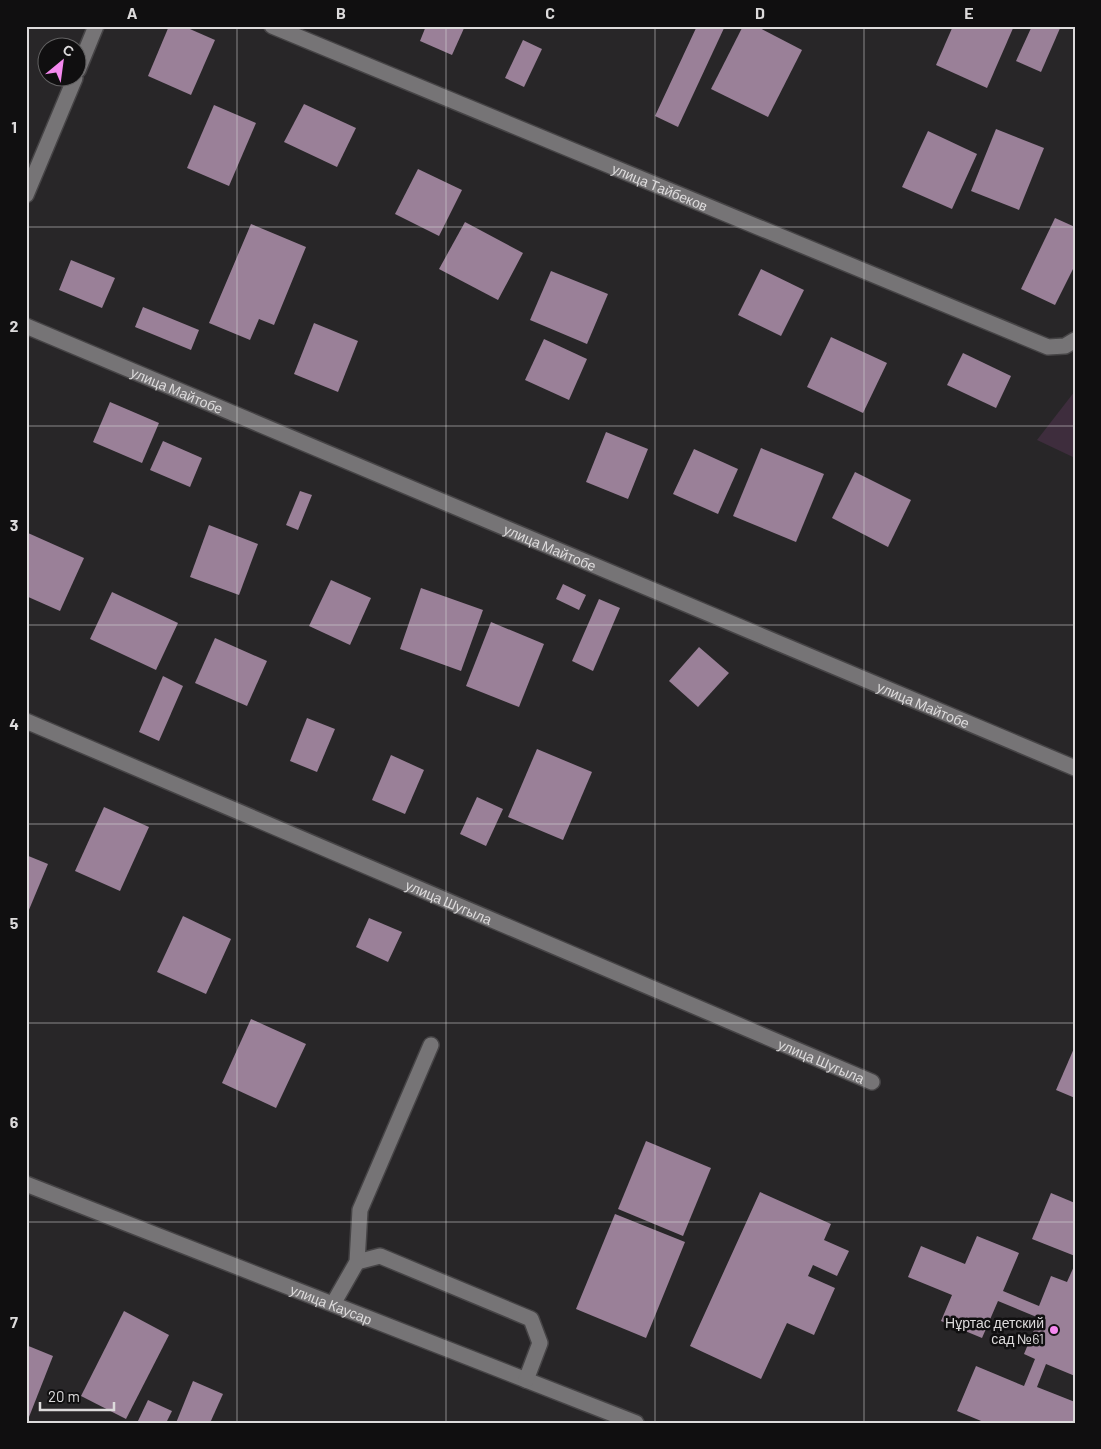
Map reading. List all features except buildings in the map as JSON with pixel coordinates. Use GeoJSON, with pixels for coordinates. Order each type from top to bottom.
{"type":"FeatureCollection","features":[{"type":"Feature","properties":{"kind":"street"},"geometry":{"type":"LineString","coordinates":[[88,46],[96,26]]}},
{"type":"Feature","properties":{"kind":"street","name":"улица Тайбеков"},"geometry":{"type":"LineString","coordinates":[[272,26],[1048,347],[1064,346],[1075,340]]}},
{"type":"Feature","properties":{"kind":"street"},"geometry":{"type":"LineString","coordinates":[[26,196],[70,88]]}},
{"type":"Feature","properties":{"kind":"street","name":"улица Майтобе"},"geometry":{"type":"LineString","coordinates":[[26,326],[1075,768]]}},
{"type":"Feature","properties":{"kind":"street","name":"улица Шугыла"},"geometry":{"type":"LineString","coordinates":[[26,721],[872,1082]]}},
{"type":"Feature","properties":{"kind":"street"},"geometry":{"type":"LineString","coordinates":[[333,1304],[357,1262],[360,1210],[431,1045]]}},
{"type":"Feature","properties":{"kind":"street","name":"улица Каусар"},"geometry":{"type":"LineString","coordinates":[[26,1184],[636,1423]]}},
{"type":"Feature","properties":{"kind":"street"},"geometry":{"type":"LineString","coordinates":[[357,1262],[380,1256],[531,1319],[540,1343],[526,1380]]}},
{"type":"Feature","properties":{"kind":"shaded area"},"geometry":{"type":"Polygon","coordinates":[[[1075,391],[1075,458],[1037,440],[1075,391]]]}},
{"type":"Feature","properties":{"kind":"place","name":"Нұртас детский сад №61"},"geometry":{"type":"Point","coordinates":[1054,1330]}}]}
